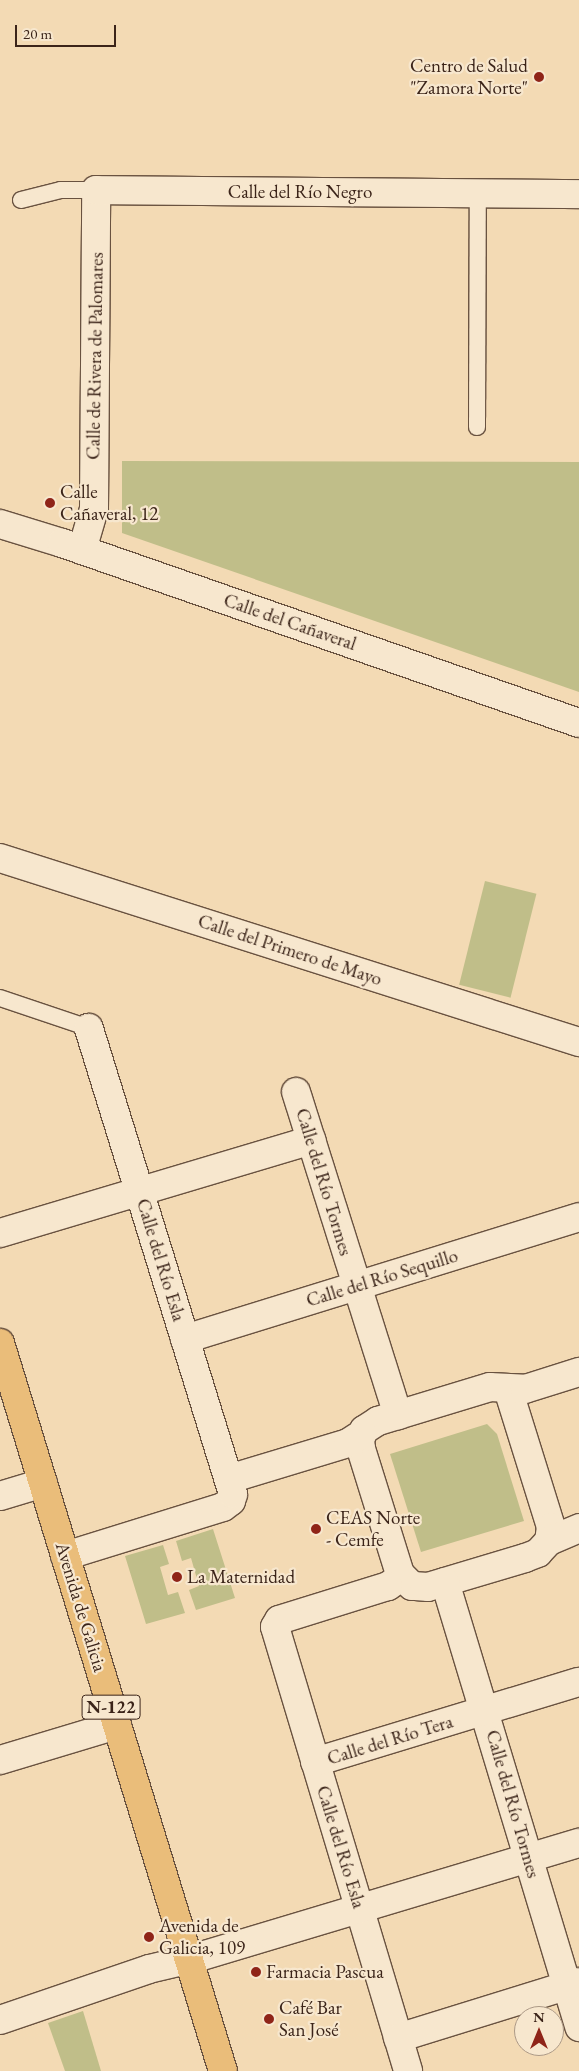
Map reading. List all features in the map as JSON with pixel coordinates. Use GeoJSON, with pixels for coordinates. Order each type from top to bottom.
{"type":"FeatureCollection","features":[{"type":"Feature","properties":{"kind":"highway","name":"Avenida de Galicia"},"geometry":{"type":"LineString","coordinates":[[0,1343],[223,2071]]}},
{"type":"Feature","properties":{"kind":"street","name":"Calle del Río Negro"},"geometry":{"type":"LineString","coordinates":[[96,190],[579,194]]}},
{"type":"Feature","properties":{"kind":"street","name":"Calle de Rivera de Palomares"},"geometry":{"type":"LineString","coordinates":[[82,550],[94,509],[96,190]]}},
{"type":"Feature","properties":{"kind":"street","name":"Calle del Cañaveral"},"geometry":{"type":"LineString","coordinates":[[0,524],[82,550],[579,723]]}},
{"type":"Feature","properties":{"kind":"street","name":"Calle del Primero de Mayo"},"geometry":{"type":"LineString","coordinates":[[0,858],[579,1042]]}},
{"type":"Feature","properties":{"kind":"street","name":"Calle del Río Esla"},"geometry":{"type":"LineString","coordinates":[[89,1028],[231,1486]]}},
{"type":"Feature","properties":{"kind":"street","name":"Calle del Río Tormes"},"geometry":{"type":"LineString","coordinates":[[296,1092],[398,1415]]}},
{"type":"Feature","properties":{"kind":"street"},"geometry":{"type":"LineString","coordinates":[[0,1233],[311,1140]]}},
{"type":"Feature","properties":{"kind":"street","name":"Calle del Río Sequillo"},"geometry":{"type":"LineString","coordinates":[[185,1338],[579,1217]]}},
{"type":"Feature","properties":{"kind":"street"},"geometry":{"type":"LineString","coordinates":[[65,1556],[223,1507],[231,1501],[231,1486],[348,1443],[362,1434],[370,1425],[490,1388],[525,1389],[579,1372]]}},
{"type":"Feature","properties":{"kind":"street"},"geometry":{"type":"LineString","coordinates":[[508,1389],[551,1527],[549,1541]]}},
{"type":"Feature","properties":{"kind":"street"},"geometry":{"type":"LineString","coordinates":[[362,1434],[361,1449],[401,1577],[412,1586],[420,1588],[445,1582],[533,1555],[549,1541],[579,1528]]}},
{"type":"Feature","properties":{"kind":"street"},"geometry":{"type":"LineString","coordinates":[[0,1496],[43,1483]]}},
{"type":"Feature","properties":{"kind":"street","name":"Calle del Río Esla"},"geometry":{"type":"LineString","coordinates":[[401,1577],[388,1586],[276,1623],[315,1762],[408,2071]]}},
{"type":"Feature","properties":{"kind":"street","name":"Calle del Río Tormes"},"geometry":{"type":"LineString","coordinates":[[445,1582],[529,1859],[573,1984],[579,2027]]}},
{"type":"Feature","properties":{"kind":"street","name":"Calle del Río Tera"},"geometry":{"type":"LineString","coordinates":[[315,1762],[579,1682]]}},
{"type":"Feature","properties":{"kind":"street"},"geometry":{"type":"LineString","coordinates":[[0,1760],[117,1725]]}},
{"type":"Feature","properties":{"kind":"street"},"geometry":{"type":"LineString","coordinates":[[0,2020],[149,1969],[189,1960],[579,1843]]}},
{"type":"Feature","properties":{"kind":"street"},"geometry":{"type":"LineString","coordinates":[[398,2038],[573,1984]]}},
{"type":"Feature","properties":{"kind":"lane","name":"Calle del Río Negro"},"geometry":{"type":"LineString","coordinates":[[21,200],[61,190],[96,190]]}},
{"type":"Feature","properties":{"kind":"lane"},"geometry":{"type":"LineString","coordinates":[[478,193],[478,427]]}},
{"type":"Feature","properties":{"kind":"lane"},"geometry":{"type":"LineString","coordinates":[[0,998],[89,1028]]}},
{"type":"Feature","properties":{"kind":"shaded area"},"geometry":{"type":"Polygon","coordinates":[[[122,461],[579,462],[579,692],[122,533],[122,461]]]}},
{"type":"Feature","properties":{"kind":"shaded area"},"geometry":{"type":"Polygon","coordinates":[[[485,881],[536,894],[511,998],[459,985],[485,881]]]}},
{"type":"Feature","properties":{"kind":"shaded area"},"geometry":{"type":"Polygon","coordinates":[[[487,1424],[497,1434],[524,1521],[421,1552],[390,1454],[487,1424]]]}},
{"type":"Feature","properties":{"kind":"shaded area"},"geometry":{"type":"Polygon","coordinates":[[[213,1529],[235,1598],[196,1610],[189,1590],[199,1586],[191,1558],[182,1561],[176,1541],[213,1529]]]}},
{"type":"Feature","properties":{"kind":"shaded area"},"geometry":{"type":"Polygon","coordinates":[[[163,1545],[169,1564],[160,1567],[168,1595],[178,1592],[185,1613],[146,1624],[125,1556],[163,1545]]]}},
{"type":"Feature","properties":{"kind":"shaded area"},"geometry":{"type":"Polygon","coordinates":[[[83,2011],[101,2071],[65,2071],[48,2023],[83,2011]]]}},
{"type":"Feature","properties":{"kind":"place","name":"Centro de Salud \"Zamora Norte\""},"geometry":{"type":"Point","coordinates":[539,77]}},
{"type":"Feature","properties":{"kind":"place","name":"Calle Cañaveral, 12"},"geometry":{"type":"Point","coordinates":[50,503]}},
{"type":"Feature","properties":{"kind":"place","name":"CEAS Norte - Cemfe"},"geometry":{"type":"Point","coordinates":[316,1529]}},
{"type":"Feature","properties":{"kind":"place","name":"La Maternidad"},"geometry":{"type":"Point","coordinates":[177,1577]}},
{"type":"Feature","properties":{"kind":"place","name":"Avenida de Galicia, 109"},"geometry":{"type":"Point","coordinates":[149,1937]}},
{"type":"Feature","properties":{"kind":"place","name":"Farmacia Pascua"},"geometry":{"type":"Point","coordinates":[256,1972]}},
{"type":"Feature","properties":{"kind":"place","name":"Café Bar San José"},"geometry":{"type":"Point","coordinates":[269,2019]}}]}
